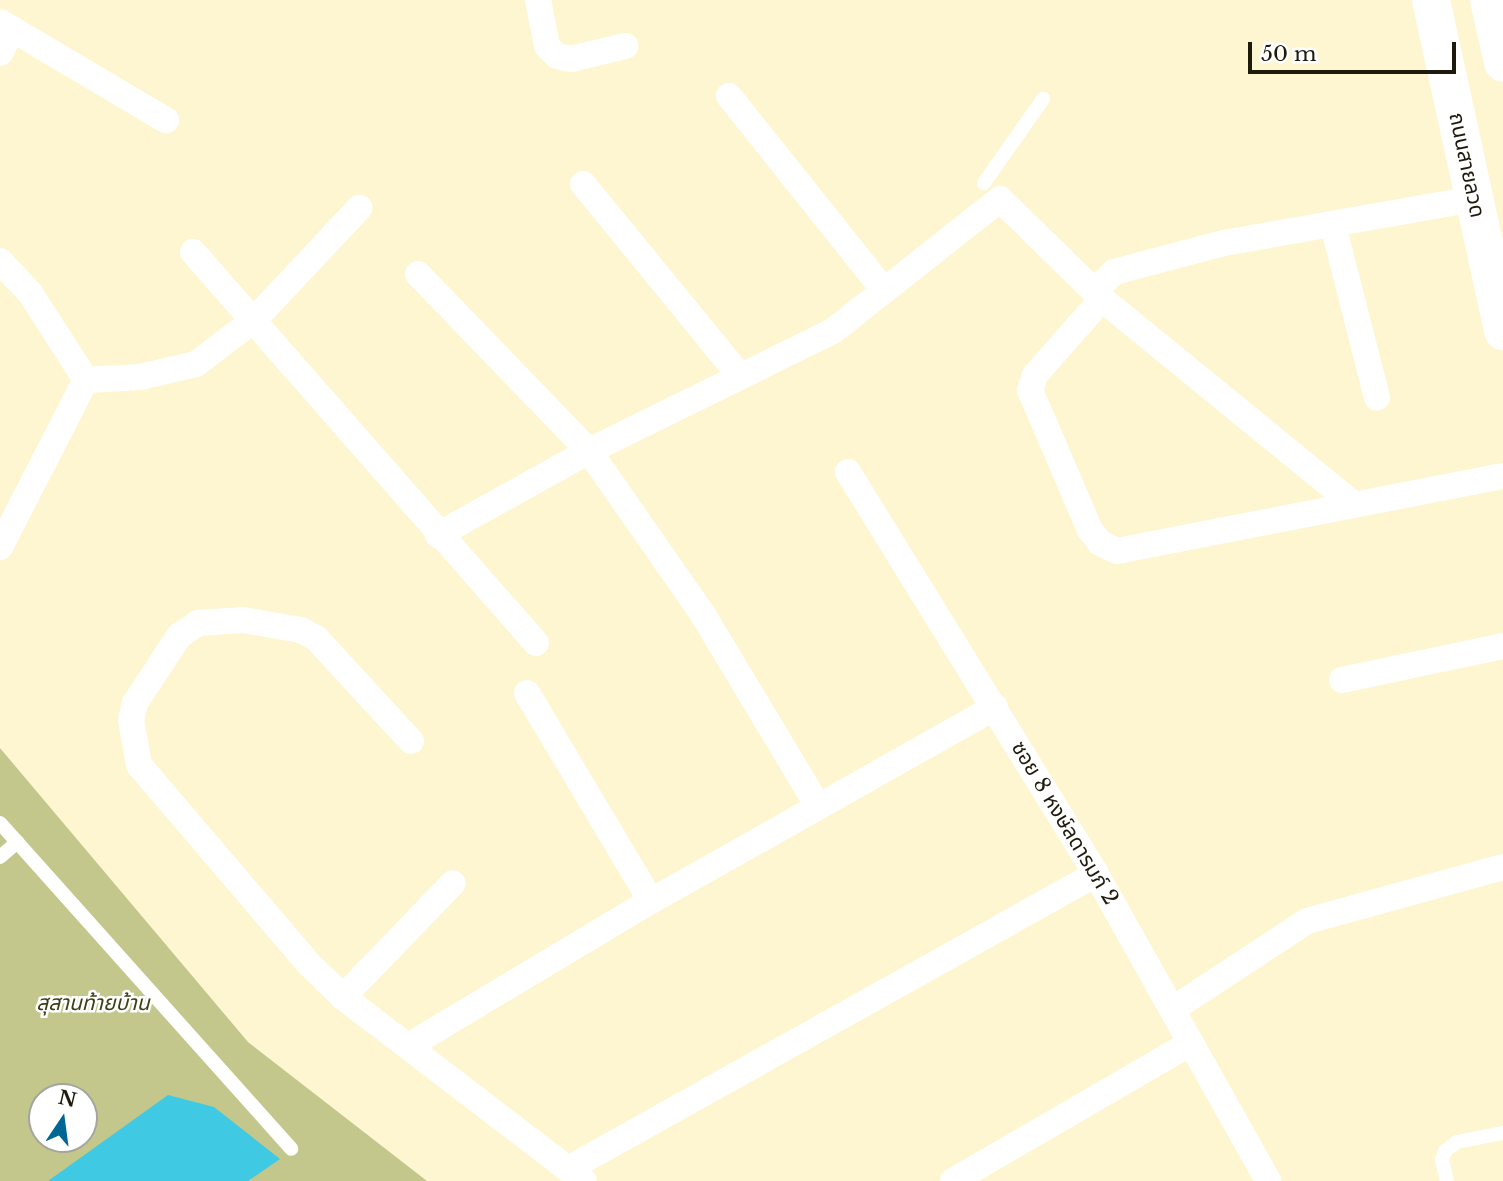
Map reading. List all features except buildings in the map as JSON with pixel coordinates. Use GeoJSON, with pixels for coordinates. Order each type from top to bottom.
{"type":"FeatureCollection","features":[{"type":"Feature","properties":{"kind":"main road","name":"ถนนสายลวด"},"geometry":{"type":"LineString","coordinates":[[1431,0],[1503,331]]}},
{"type":"Feature","properties":{"kind":"main road"},"geometry":{"type":"LineString","coordinates":[[1489,0],[1503,62]]}},
{"type":"Feature","properties":{"kind":"street"},"geometry":{"type":"LineString","coordinates":[[538,0],[547,46],[556,56],[571,59],[625,47]]}},
{"type":"Feature","properties":{"kind":"street"},"geometry":{"type":"LineString","coordinates":[[0,53],[6,25],[166,120]]}},
{"type":"Feature","properties":{"kind":"street"},"geometry":{"type":"LineString","coordinates":[[729,96],[884,290]]}},
{"type":"Feature","properties":{"kind":"street"},"geometry":{"type":"LineString","coordinates":[[583,184],[740,376]]}},
{"type":"Feature","properties":{"kind":"street"},"geometry":{"type":"LineString","coordinates":[[438,536],[589,451],[833,331],[1000,199],[1099,294],[1353,504]]}},
{"type":"Feature","properties":{"kind":"street"},"geometry":{"type":"LineString","coordinates":[[1474,199],[1224,243],[1114,272],[1035,375],[1030,390],[1100,543],[1117,551],[1503,475]]}},
{"type":"Feature","properties":{"kind":"street"},"geometry":{"type":"LineString","coordinates":[[86,380],[140,377],[196,364],[254,320],[359,208]]}},
{"type":"Feature","properties":{"kind":"street"},"geometry":{"type":"LineString","coordinates":[[1333,225],[1377,397]]}},
{"type":"Feature","properties":{"kind":"street"},"geometry":{"type":"LineString","coordinates":[[193,251],[438,536],[536,643]]}},
{"type":"Feature","properties":{"kind":"street"},"geometry":{"type":"LineString","coordinates":[[0,261],[30,293],[86,380]]}},
{"type":"Feature","properties":{"kind":"street"},"geometry":{"type":"LineString","coordinates":[[418,274],[589,451],[702,612],[818,806]]}},
{"type":"Feature","properties":{"kind":"street"},"geometry":{"type":"LineString","coordinates":[[0,547],[86,380]]}},
{"type":"Feature","properties":{"kind":"street","name":"ซอย 8 หงษ์ลดารมภ์ 2"},"geometry":{"type":"LineString","coordinates":[[848,472],[1096,874],[1268,1181]]}},
{"type":"Feature","properties":{"kind":"street"},"geometry":{"type":"LineString","coordinates":[[411,741],[316,638],[301,630],[243,620],[198,623],[179,636],[135,703],[131,720],[139,765],[343,997],[410,1045],[576,1175],[1096,874]]}},
{"type":"Feature","properties":{"kind":"street"},"geometry":{"type":"LineString","coordinates":[[1342,680],[1503,646]]}},
{"type":"Feature","properties":{"kind":"street"},"geometry":{"type":"LineString","coordinates":[[527,693],[651,901]]}},
{"type":"Feature","properties":{"kind":"street"},"geometry":{"type":"LineString","coordinates":[[410,1045],[651,901],[995,707]]}},
{"type":"Feature","properties":{"kind":"street"},"geometry":{"type":"LineString","coordinates":[[1172,1009],[1307,921],[1503,867]]}},
{"type":"Feature","properties":{"kind":"street"},"geometry":{"type":"LineString","coordinates":[[343,997],[453,883]]}},
{"type":"Feature","properties":{"kind":"street"},"geometry":{"type":"LineString","coordinates":[[953,1181],[1191,1043]]}},
{"type":"Feature","properties":{"kind":"lane"},"geometry":{"type":"LineString","coordinates":[[984,183],[1043,99]]}},
{"type":"Feature","properties":{"kind":"lane"},"geometry":{"type":"LineString","coordinates":[[0,822],[291,1150]]}},
{"type":"Feature","properties":{"kind":"lane"},"geometry":{"type":"LineString","coordinates":[[0,858],[17,842]]}},
{"type":"Feature","properties":{"kind":"lane"},"geometry":{"type":"LineString","coordinates":[[1447,1181],[1442,1160],[1445,1151],[1457,1142],[1503,1133]]}},
{"type":"Feature","properties":{"kind":"green space","name":"สุสานท้ายบ้าน"},"geometry":{"type":"Polygon","coordinates":[[[0,748],[248,1042],[427,1181],[0,1181],[0,748]]]}},
{"type":"Feature","properties":{"kind":"water"},"geometry":{"type":"Polygon","coordinates":[[[168,1095],[214,1107],[280,1159],[248,1181],[48,1181],[87,1153],[98,1153],[98,1145],[168,1095]]]}}]}
